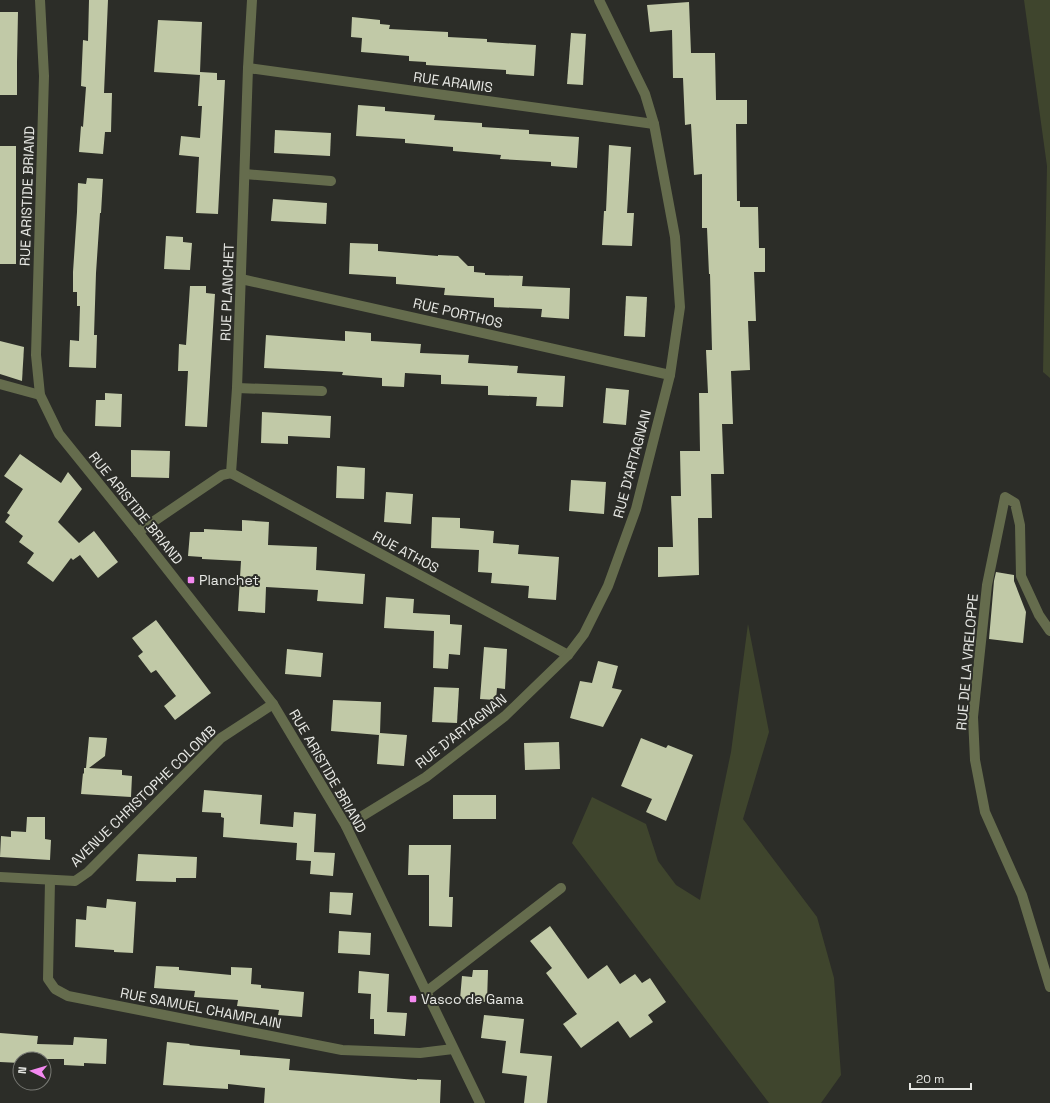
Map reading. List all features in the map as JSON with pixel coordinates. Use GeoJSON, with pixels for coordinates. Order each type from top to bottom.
{"type":"FeatureCollection","features":[{"type":"Feature","properties":{"kind":"street","name":"RUE ARISTIDE BRIAND"},"geometry":{"type":"LineString","coordinates":[[40,0],[44,76],[36,355],[40,395],[59,434],[273,704],[346,826],[480,1103]]}},
{"type":"Feature","properties":{"kind":"street","name":"RUE PLANCHET"},"geometry":{"type":"LineString","coordinates":[[231,473],[237,388],[248,68],[252,0]]}},
{"type":"Feature","properties":{"kind":"street","name":"RUE D'ARTAGNAN"},"geometry":{"type":"LineString","coordinates":[[346,826],[426,777],[505,716],[568,655],[584,634],[608,586],[636,509],[670,375],[680,307],[674,237],[654,124],[645,94],[599,0]]}},
{"type":"Feature","properties":{"kind":"street","name":"RUE ARAMIS"},"geometry":{"type":"LineString","coordinates":[[248,68],[654,124]]}},
{"type":"Feature","properties":{"kind":"street"},"geometry":{"type":"LineString","coordinates":[[245,174],[331,181]]}},
{"type":"Feature","properties":{"kind":"street","name":"RUE PORTHOS"},"geometry":{"type":"LineString","coordinates":[[241,279],[670,375]]}},
{"type":"Feature","properties":{"kind":"street"},"geometry":{"type":"LineString","coordinates":[[0,384],[40,395]]}},
{"type":"Feature","properties":{"kind":"street"},"geometry":{"type":"LineString","coordinates":[[237,388],[322,391]]}},
{"type":"Feature","properties":{"kind":"street"},"geometry":{"type":"LineString","coordinates":[[138,532],[222,475],[231,473]]}},
{"type":"Feature","properties":{"kind":"street","name":"RUE ATHOS"},"geometry":{"type":"LineString","coordinates":[[231,473],[568,655]]}},
{"type":"Feature","properties":{"kind":"street","name":"RUE DE LA VRELOPPE"},"geometry":{"type":"LineString","coordinates":[[1050,631],[1039,615],[1021,576],[1020,525],[1015,503],[1005,497],[987,585],[974,717],[975,760],[985,812],[1022,895],[1050,986]]}},
{"type":"Feature","properties":{"kind":"street","name":"AVENUE CHRISTOPHE COLOMB"},"geometry":{"type":"LineString","coordinates":[[0,877],[50,881],[75,881],[88,872],[221,738],[273,704]]}},
{"type":"Feature","properties":{"kind":"street","name":"RUE SAMUEL CHAMPLAIN"},"geometry":{"type":"LineString","coordinates":[[50,881],[48,979],[55,989],[68,996],[342,1050],[420,1053],[453,1049]]}},
{"type":"Feature","properties":{"kind":"street"},"geometry":{"type":"LineString","coordinates":[[426,992],[561,888]]}},
{"type":"Feature","properties":{"kind":"green space"},"geometry":{"type":"Polygon","coordinates":[[[1024,0],[1050,0],[1050,378],[1043,372],[1047,166],[1024,0]]]}},
{"type":"Feature","properties":{"kind":"green space"},"geometry":{"type":"Polygon","coordinates":[[[748,624],[769,732],[743,819],[817,917],[834,978],[841,1075],[821,1103],[769,1103],[572,843],[592,797],[646,824],[658,861],[676,885],[700,900],[731,752],[748,624]]]}},
{"type":"Feature","properties":{"kind":"building"},"geometry":{"type":"Polygon","coordinates":[[[89,0],[108,0],[104,93],[112,93],[111,132],[105,132],[103,154],[79,152],[81,126],[83,127],[86,87],[81,86],[83,40],[88,41],[89,0]]]}},
{"type":"Feature","properties":{"kind":"building"},"geometry":{"type":"Polygon","coordinates":[[[689,2],[691,53],[715,53],[716,100],[747,100],[747,124],[736,124],[737,201],[740,201],[740,207],[758,207],[759,248],[765,248],[765,272],[754,272],[756,321],[748,321],[750,370],[731,371],[733,424],[722,424],[724,474],[711,474],[712,518],[698,518],[699,575],[658,577],[658,547],[673,547],[671,496],[681,496],[680,451],[700,451],[699,393],[708,393],[706,350],[712,350],[707,228],[702,228],[702,174],[694,175],[691,124],[685,125],[683,78],[673,78],[672,30],[650,32],[647,5],[689,2]]]}},
{"type":"Feature","properties":{"kind":"building"},"geometry":{"type":"Polygon","coordinates":[[[0,12],[18,12],[17,95],[0,95],[0,12]]]}},
{"type":"Feature","properties":{"kind":"building"},"geometry":{"type":"Polygon","coordinates":[[[352,17],[380,20],[380,24],[390,25],[389,29],[448,32],[448,37],[487,39],[487,42],[536,45],[534,76],[506,74],[506,70],[426,65],[426,62],[409,61],[409,56],[361,52],[362,38],[351,37],[352,17]]]}},
{"type":"Feature","properties":{"kind":"building"},"geometry":{"type":"Polygon","coordinates":[[[158,20],[202,22],[200,72],[217,73],[217,80],[225,80],[218,214],[196,213],[199,157],[179,155],[181,136],[200,138],[202,106],[198,106],[200,75],[154,72],[158,20]]]}},
{"type":"Feature","properties":{"kind":"building"},"geometry":{"type":"Polygon","coordinates":[[[571,33],[586,34],[583,85],[567,84],[571,33]]]}},
{"type":"Feature","properties":{"kind":"building"},"geometry":{"type":"Polygon","coordinates":[[[358,105],[385,107],[385,111],[435,115],[434,120],[482,123],[482,127],[529,130],[529,134],[579,137],[577,168],[551,166],[551,162],[500,159],[501,155],[453,151],[453,147],[405,143],[405,139],[356,136],[358,105]]]}},
{"type":"Feature","properties":{"kind":"building"},"geometry":{"type":"Polygon","coordinates":[[[275,130],[331,133],[330,156],[274,153],[275,130]]]}},
{"type":"Feature","properties":{"kind":"building"},"geometry":{"type":"Polygon","coordinates":[[[609,145],[631,147],[627,213],[634,213],[632,246],[602,245],[604,211],[606,211],[609,145]]]}},
{"type":"Feature","properties":{"kind":"building"},"geometry":{"type":"Polygon","coordinates":[[[0,146],[16,146],[16,264],[0,264],[0,146]]]}},
{"type":"Feature","properties":{"kind":"building"},"geometry":{"type":"Polygon","coordinates":[[[87,178],[103,179],[96,273],[94,335],[97,335],[96,368],[69,367],[70,340],[79,341],[80,306],[77,306],[77,292],[73,292],[78,183],[86,184],[87,178]]]}},
{"type":"Feature","properties":{"kind":"building"},"geometry":{"type":"Polygon","coordinates":[[[273,199],[327,203],[326,224],[271,221],[273,199]]]}},
{"type":"Feature","properties":{"kind":"building"},"geometry":{"type":"Polygon","coordinates":[[[166,236],[183,237],[183,242],[192,243],[190,270],[164,269],[166,236]]]}},
{"type":"Feature","properties":{"kind":"building"},"geometry":{"type":"Polygon","coordinates":[[[350,243],[378,244],[378,251],[438,256],[458,256],[468,266],[474,266],[474,272],[485,273],[485,275],[523,276],[522,286],[570,288],[569,319],[541,317],[542,309],[494,307],[494,298],[444,295],[445,288],[396,284],[396,277],[349,274],[350,243]]]}},
{"type":"Feature","properties":{"kind":"building"},"geometry":{"type":"Polygon","coordinates":[[[190,286],[206,286],[206,293],[215,294],[207,427],[185,426],[188,371],[178,371],[179,344],[186,345],[190,286]]]}},
{"type":"Feature","properties":{"kind":"building"},"geometry":{"type":"Polygon","coordinates":[[[626,296],[647,297],[645,337],[624,336],[626,296]]]}},
{"type":"Feature","properties":{"kind":"building"},"geometry":{"type":"Polygon","coordinates":[[[345,331],[371,333],[371,341],[421,344],[420,353],[469,355],[468,363],[518,366],[517,373],[565,376],[563,407],[536,406],[537,397],[488,395],[488,386],[441,384],[441,375],[405,373],[404,387],[382,386],[382,378],[342,375],[343,372],[264,368],[266,335],[345,341],[345,331]]]}},
{"type":"Feature","properties":{"kind":"building"},"geometry":{"type":"Polygon","coordinates":[[[0,341],[24,347],[22,381],[0,374],[0,341]]]}},
{"type":"Feature","properties":{"kind":"building"},"geometry":{"type":"Polygon","coordinates":[[[606,388],[629,390],[626,425],[603,423],[606,388]]]}},
{"type":"Feature","properties":{"kind":"building"},"geometry":{"type":"Polygon","coordinates":[[[105,393],[122,394],[121,427],[95,426],[96,400],[105,400],[105,393]]]}},
{"type":"Feature","properties":{"kind":"building"},"geometry":{"type":"Polygon","coordinates":[[[262,412],[331,416],[330,438],[288,436],[288,444],[261,443],[262,412]]]}},
{"type":"Feature","properties":{"kind":"building"},"geometry":{"type":"Polygon","coordinates":[[[131,450],[170,451],[169,478],[131,477],[131,450]]]}},
{"type":"Feature","properties":{"kind":"building"},"geometry":{"type":"Polygon","coordinates":[[[20,454],[61,483],[68,472],[82,489],[58,522],[79,543],[94,531],[118,562],[98,578],[80,555],[73,560],[71,558],[53,582],[27,563],[34,553],[19,542],[23,536],[5,522],[10,515],[7,513],[23,489],[4,476],[20,454]]]}},
{"type":"Feature","properties":{"kind":"building"},"geometry":{"type":"Polygon","coordinates":[[[337,466],[365,468],[364,499],[336,498],[337,466]]]}},
{"type":"Feature","properties":{"kind":"building"},"geometry":{"type":"Polygon","coordinates":[[[571,480],[606,482],[604,514],[569,511],[571,480]]]}},
{"type":"Feature","properties":{"kind":"building"},"geometry":{"type":"Polygon","coordinates":[[[386,492],[413,494],[411,524],[384,522],[386,492]]]}},
{"type":"Feature","properties":{"kind":"building"},"geometry":{"type":"Polygon","coordinates":[[[432,517],[460,518],[460,528],[494,531],[493,543],[519,545],[518,554],[559,557],[556,600],[528,598],[529,586],[491,583],[492,573],[478,572],[479,550],[431,548],[432,517]]]}},
{"type":"Feature","properties":{"kind":"building"},"geometry":{"type":"Polygon","coordinates":[[[242,520],[269,522],[268,545],[317,547],[316,570],[365,574],[363,604],[317,601],[318,590],[266,587],[265,613],[238,611],[241,561],[202,559],[202,557],[188,556],[190,532],[204,532],[204,529],[242,531],[242,520]]]}},
{"type":"Feature","properties":{"kind":"building"},"geometry":{"type":"Polygon","coordinates":[[[996,572],[1014,575],[1014,581],[1026,612],[1023,643],[989,639],[996,572]]]}},
{"type":"Feature","properties":{"kind":"building"},"geometry":{"type":"Polygon","coordinates":[[[386,597],[414,599],[413,613],[450,615],[450,624],[462,625],[460,655],[449,654],[448,669],[433,668],[434,631],[384,628],[386,597]]]}},
{"type":"Feature","properties":{"kind":"building"},"geometry":{"type":"Polygon","coordinates":[[[156,620],[211,693],[175,720],[164,706],[176,696],[156,670],[151,673],[138,656],[143,652],[132,638],[156,620]]]}},
{"type":"Feature","properties":{"kind":"building"},"geometry":{"type":"Polygon","coordinates":[[[484,647],[507,649],[505,689],[497,688],[496,700],[480,699],[484,647]]]}},
{"type":"Feature","properties":{"kind":"building"},"geometry":{"type":"Polygon","coordinates":[[[287,649],[323,653],[321,677],[285,674],[287,649]]]}},
{"type":"Feature","properties":{"kind":"building"},"geometry":{"type":"Polygon","coordinates":[[[598,661],[618,666],[612,688],[622,690],[603,727],[570,718],[580,681],[592,683],[598,661]]]}},
{"type":"Feature","properties":{"kind":"building"},"geometry":{"type":"Polygon","coordinates":[[[434,687],[459,688],[457,723],[432,722],[434,687]]]}},
{"type":"Feature","properties":{"kind":"building"},"geometry":{"type":"Polygon","coordinates":[[[333,700],[381,702],[380,733],[407,735],[404,766],[377,764],[379,735],[331,731],[333,700]]]}},
{"type":"Feature","properties":{"kind":"building"},"geometry":{"type":"Polygon","coordinates":[[[89,737],[107,738],[105,756],[89,768],[122,770],[122,775],[132,776],[131,797],[81,794],[83,773],[84,774],[84,768],[86,768],[89,737]]]}},
{"type":"Feature","properties":{"kind":"building"},"geometry":{"type":"Polygon","coordinates":[[[641,738],[666,748],[668,745],[693,755],[666,821],[646,812],[652,799],[621,786],[641,738]]]}},
{"type":"Feature","properties":{"kind":"building"},"geometry":{"type":"Polygon","coordinates":[[[559,742],[560,769],[525,770],[524,743],[559,742]]]}},
{"type":"Feature","properties":{"kind":"building"},"geometry":{"type":"Polygon","coordinates":[[[204,790],[262,795],[260,824],[293,827],[294,812],[316,814],[314,852],[335,853],[333,876],[310,874],[311,861],[296,860],[297,843],[223,837],[224,818],[221,817],[221,813],[202,812],[204,790]]]}},
{"type":"Feature","properties":{"kind":"building"},"geometry":{"type":"Polygon","coordinates":[[[453,795],[496,795],[496,819],[453,819],[453,795]]]}},
{"type":"Feature","properties":{"kind":"building"},"geometry":{"type":"Polygon","coordinates":[[[27,817],[45,817],[45,839],[51,840],[50,860],[0,857],[1,836],[11,837],[11,831],[26,832],[27,817]]]}},
{"type":"Feature","properties":{"kind":"building"},"geometry":{"type":"Polygon","coordinates":[[[409,845],[451,845],[449,897],[453,897],[452,927],[429,926],[429,875],[408,875],[409,845]]]}},
{"type":"Feature","properties":{"kind":"building"},"geometry":{"type":"Polygon","coordinates":[[[138,854],[197,857],[196,878],[176,878],[176,882],[136,881],[138,854]]]}},
{"type":"Feature","properties":{"kind":"building"},"geometry":{"type":"Polygon","coordinates":[[[330,892],[353,893],[351,915],[329,913],[330,892]]]}},
{"type":"Feature","properties":{"kind":"building"},"geometry":{"type":"Polygon","coordinates":[[[107,899],[136,902],[133,953],[75,947],[76,919],[86,920],[87,906],[106,908],[107,899]]]}},
{"type":"Feature","properties":{"kind":"building"},"geometry":{"type":"Polygon","coordinates":[[[550,926],[588,979],[607,965],[620,984],[635,974],[642,983],[650,978],[666,1002],[648,1015],[653,1022],[630,1038],[618,1021],[581,1048],[563,1024],[577,1014],[546,973],[552,968],[530,941],[550,926]]]}},
{"type":"Feature","properties":{"kind":"building"},"geometry":{"type":"Polygon","coordinates":[[[339,931],[371,933],[370,955],[338,953],[339,931]]]}},
{"type":"Feature","properties":{"kind":"building"},"geometry":{"type":"Polygon","coordinates":[[[156,966],[179,967],[179,970],[231,975],[231,967],[252,968],[251,984],[261,985],[261,988],[304,992],[302,1017],[278,1015],[279,1010],[237,1006],[238,1000],[194,997],[195,991],[154,988],[156,966]]]}},
{"type":"Feature","properties":{"kind":"building"},"geometry":{"type":"Polygon","coordinates":[[[473,970],[488,970],[487,1002],[460,999],[462,976],[472,977],[473,970]]]}},
{"type":"Feature","properties":{"kind":"building"},"geometry":{"type":"Polygon","coordinates":[[[359,971],[389,974],[387,1012],[407,1013],[405,1036],[374,1034],[374,1019],[370,1019],[371,994],[358,993],[359,971]]]}},
{"type":"Feature","properties":{"kind":"building"},"geometry":{"type":"Polygon","coordinates":[[[484,1015],[524,1019],[520,1053],[552,1056],[547,1103],[524,1103],[527,1076],[502,1073],[506,1041],[481,1038],[484,1015]]]}},
{"type":"Feature","properties":{"kind":"building"},"geometry":{"type":"Polygon","coordinates":[[[0,1033],[38,1036],[37,1044],[73,1045],[74,1037],[107,1039],[106,1064],[84,1063],[84,1066],[64,1065],[64,1059],[52,1059],[52,1051],[12,1051],[12,1063],[0,1062],[0,1033]]]}},
{"type":"Feature","properties":{"kind":"building"},"geometry":{"type":"Polygon","coordinates":[[[167,1042],[240,1050],[240,1055],[290,1059],[289,1070],[417,1080],[441,1080],[440,1103],[264,1103],[265,1088],[228,1084],[228,1089],[163,1085],[167,1042]]]}},
{"type":"Feature","properties":{"kind":"place","name":"Planchet"},"geometry":{"type":"Point","coordinates":[191,580]}},
{"type":"Feature","properties":{"kind":"place","name":"Vasco de Gama"},"geometry":{"type":"Point","coordinates":[413,999]}}]}
